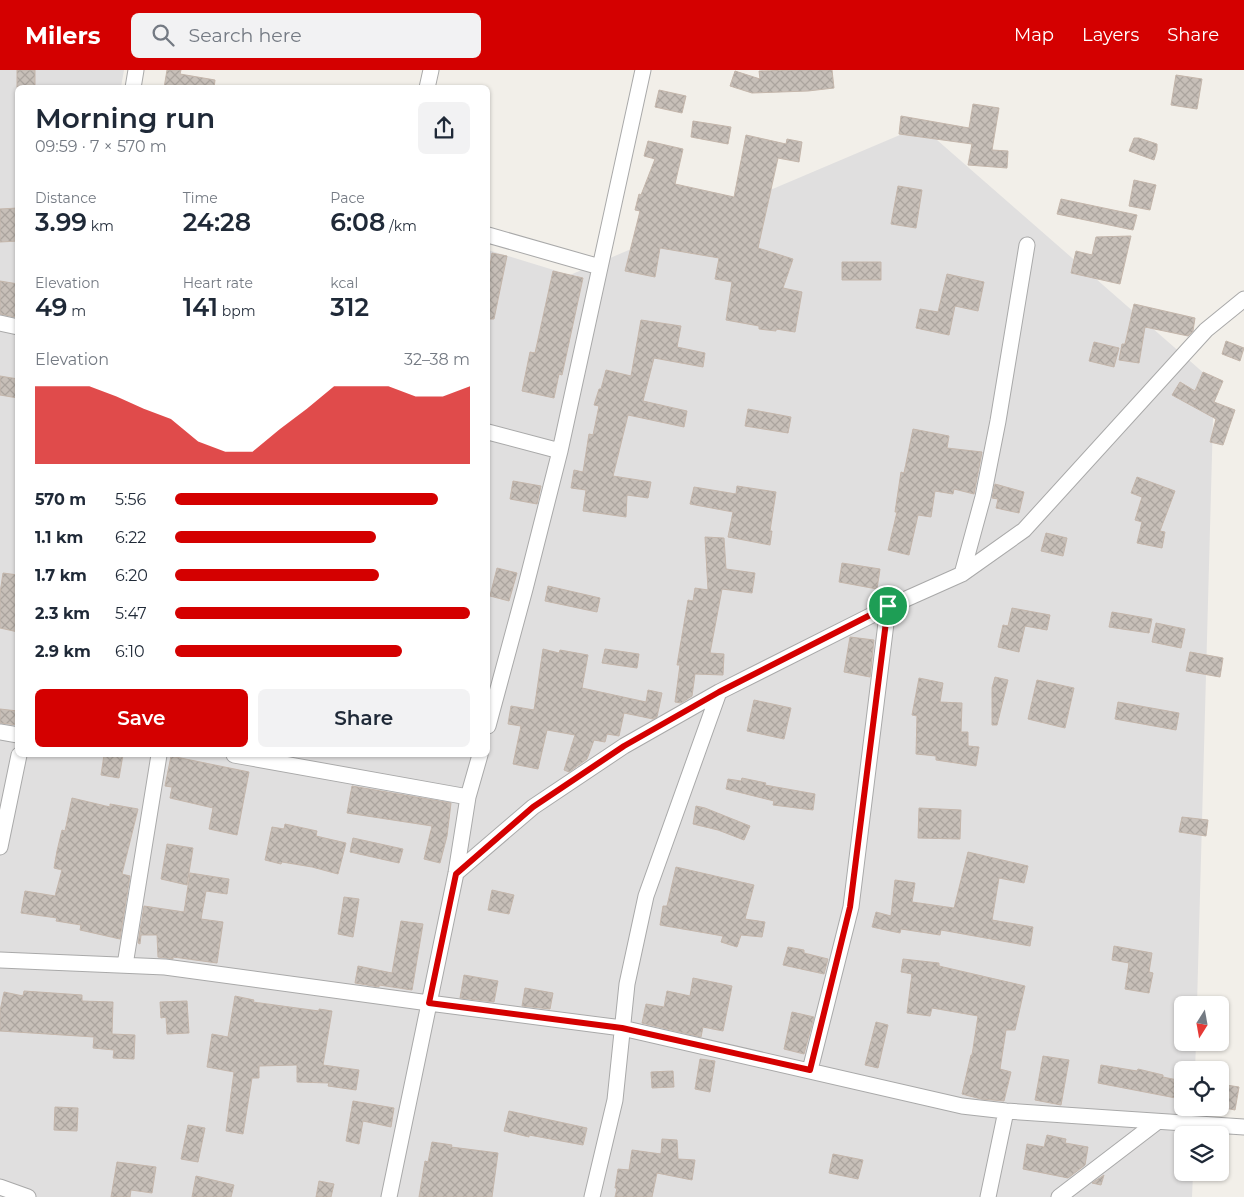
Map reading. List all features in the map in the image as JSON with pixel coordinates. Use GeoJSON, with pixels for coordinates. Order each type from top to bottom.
{"type":"FeatureCollection","features":[{"type":"Feature","properties":{"kind":"street"},"geometry":{"type":"LineString","coordinates":[[134,85],[136,70]]}},
{"type":"Feature","properties":{"kind":"street"},"geometry":{"type":"LineString","coordinates":[[428,85],[431,70]]}},
{"type":"Feature","properties":{"kind":"street"},"geometry":{"type":"LineString","coordinates":[[490,719],[560,452],[643,70]]}},
{"type":"Feature","properties":{"kind":"street"},"geometry":{"type":"LineString","coordinates":[[490,236],[600,267]]}},
{"type":"Feature","properties":{"kind":"street"},"geometry":{"type":"LineString","coordinates":[[962,574],[983,497],[998,421],[1027,245]]}},
{"type":"Feature","properties":{"kind":"street"},"geometry":{"type":"LineString","coordinates":[[456,874],[533,807],[624,746],[719,692],[888,606],[962,574],[1024,530],[1206,330],[1244,299]]}},
{"type":"Feature","properties":{"kind":"street"},"geometry":{"type":"LineString","coordinates":[[0,323],[15,326]]}},
{"type":"Feature","properties":{"kind":"street"},"geometry":{"type":"LineString","coordinates":[[490,433],[560,452]]}},
{"type":"Feature","properties":{"kind":"street"},"geometry":{"type":"LineString","coordinates":[[810,1070],[850,907],[888,606]]}},
{"type":"Feature","properties":{"kind":"street"},"geometry":{"type":"LineString","coordinates":[[592,1197],[615,1100],[627,984],[646,896],[719,692]]}},
{"type":"Feature","properties":{"kind":"street"},"geometry":{"type":"LineString","coordinates":[[0,732],[15,734]]}},
{"type":"Feature","properties":{"kind":"street"},"geometry":{"type":"LineString","coordinates":[[0,847],[19,757]]}},
{"type":"Feature","properties":{"kind":"street"},"geometry":{"type":"LineString","coordinates":[[126,965],[160,757]]}},
{"type":"Feature","properties":{"kind":"street"},"geometry":{"type":"LineString","coordinates":[[245,757],[468,797]]}},
{"type":"Feature","properties":{"kind":"street"},"geometry":{"type":"LineString","coordinates":[[389,1197],[456,874],[468,797],[479,757]]}},
{"type":"Feature","properties":{"kind":"street"},"geometry":{"type":"LineString","coordinates":[[0,960],[165,967],[622,1028],[962,1106],[1006,1111],[1244,1127]]}},
{"type":"Feature","properties":{"kind":"street"},"geometry":{"type":"LineString","coordinates":[[988,1197],[1006,1111]]}},
{"type":"Feature","properties":{"kind":"street"},"geometry":{"type":"LineString","coordinates":[[1059,1197],[1157,1122]]}},
{"type":"Feature","properties":{"kind":"street"},"geometry":{"type":"LineString","coordinates":[[0,1188],[28,1197]]}},
{"type":"Feature","properties":{"kind":"shaded area"},"geometry":{"type":"Polygon","coordinates":[[[0,70],[124,70],[121,85],[15,85],[15,757],[490,757],[490,251],[570,275],[921,126],[1214,382],[1197,996],[1174,996],[1174,1051],[1196,1051],[1195,1061],[1174,1061],[1174,1116],[1194,1116],[1194,1126],[1174,1126],[1174,1181],[1193,1181],[1192,1197],[0,1197],[0,70]]]}},
{"type":"Feature","properties":{"kind":"building"},"geometry":{"type":"Polygon","coordinates":[[[17,70],[35,70],[35,85],[17,85],[17,70]]]}},
{"type":"Feature","properties":{"kind":"building"},"geometry":{"type":"Polygon","coordinates":[[[167,70],[181,70],[180,74],[215,80],[214,85],[164,85],[167,70]]]}},
{"type":"Feature","properties":{"kind":"building"},"geometry":{"type":"Polygon","coordinates":[[[832,70],[834,88],[752,93],[730,86],[735,71],[760,79],[759,71],[832,70]]]}},
{"type":"Feature","properties":{"kind":"building"},"geometry":{"type":"Polygon","coordinates":[[[1176,75],[1202,79],[1197,109],[1171,105],[1176,75]]]}},
{"type":"Feature","properties":{"kind":"building"},"geometry":{"type":"Polygon","coordinates":[[[659,90],[686,96],[682,113],[655,107],[659,90]]]}},
{"type":"Feature","properties":{"kind":"building"},"geometry":{"type":"Polygon","coordinates":[[[973,104],[999,108],[992,150],[1008,151],[1007,168],[968,165],[972,144],[899,134],[901,116],[969,128],[973,104]]]}},
{"type":"Feature","properties":{"kind":"building"},"geometry":{"type":"Polygon","coordinates":[[[693,121],[731,127],[728,144],[691,137],[693,121]]]}},
{"type":"Feature","properties":{"kind":"building"},"geometry":{"type":"Polygon","coordinates":[[[746,135],[786,144],[787,139],[802,142],[799,162],[778,158],[758,248],[793,259],[783,288],[802,292],[795,332],[759,329],[759,326],[726,320],[732,282],[715,279],[719,258],[660,248],[655,277],[625,271],[640,211],[635,210],[639,194],[641,195],[655,159],[644,156],[648,141],[683,149],[675,184],[734,197],[746,135]]]}},
{"type":"Feature","properties":{"kind":"building"},"geometry":{"type":"Polygon","coordinates":[[[1134,138],[1157,144],[1154,160],[1129,151],[1134,138]]]}},
{"type":"Feature","properties":{"kind":"building"},"geometry":{"type":"Polygon","coordinates":[[[1134,180],[1156,185],[1150,210],[1129,206],[1134,180]]]}},
{"type":"Feature","properties":{"kind":"building"},"geometry":{"type":"Polygon","coordinates":[[[898,186],[922,190],[916,228],[891,224],[898,186]]]}},
{"type":"Feature","properties":{"kind":"building"},"geometry":{"type":"Polygon","coordinates":[[[1061,199],[1137,215],[1133,230],[1057,214],[1061,199]]]}},
{"type":"Feature","properties":{"kind":"building"},"geometry":{"type":"Polygon","coordinates":[[[15,208],[15,241],[0,242],[0,209],[15,208]]]}},
{"type":"Feature","properties":{"kind":"building"},"geometry":{"type":"Polygon","coordinates":[[[1131,236],[1120,284],[1071,273],[1076,251],[1092,255],[1096,237],[1131,236]]]}},
{"type":"Feature","properties":{"kind":"building"},"geometry":{"type":"Polygon","coordinates":[[[492,253],[507,256],[494,319],[490,319],[490,266],[492,253]]]}},
{"type":"Feature","properties":{"kind":"building"},"geometry":{"type":"Polygon","coordinates":[[[842,262],[881,262],[881,280],[842,280],[842,262]]]}},
{"type":"Feature","properties":{"kind":"building"},"geometry":{"type":"Polygon","coordinates":[[[553,271],[583,278],[562,375],[559,374],[554,398],[522,391],[530,352],[535,353],[553,271]]]}},
{"type":"Feature","properties":{"kind":"building"},"geometry":{"type":"Polygon","coordinates":[[[947,274],[984,282],[978,311],[955,306],[949,335],[916,328],[920,309],[938,312],[947,274]]]}},
{"type":"Feature","properties":{"kind":"building"},"geometry":{"type":"Polygon","coordinates":[[[0,281],[15,284],[15,317],[0,314],[0,281]]]}},
{"type":"Feature","properties":{"kind":"building"},"geometry":{"type":"Polygon","coordinates":[[[1134,304],[1195,318],[1193,331],[1188,336],[1145,327],[1139,363],[1119,360],[1122,344],[1125,344],[1134,304]]]}},
{"type":"Feature","properties":{"kind":"building"},"geometry":{"type":"Polygon","coordinates":[[[641,320],[681,326],[677,347],[705,353],[703,367],[654,358],[643,401],[687,411],[684,427],[628,415],[613,476],[651,482],[648,498],[627,495],[626,517],[583,511],[586,490],[571,488],[574,470],[583,472],[589,434],[593,435],[599,406],[594,405],[606,370],[631,376],[641,320]]]}},
{"type":"Feature","properties":{"kind":"building"},"geometry":{"type":"Polygon","coordinates":[[[1226,341],[1244,348],[1240,361],[1222,354],[1226,341]]]}},
{"type":"Feature","properties":{"kind":"building"},"geometry":{"type":"Polygon","coordinates":[[[1094,342],[1119,348],[1114,367],[1089,361],[1094,342]]]}},
{"type":"Feature","properties":{"kind":"building"},"geometry":{"type":"Polygon","coordinates":[[[1203,372],[1223,381],[1214,402],[1235,410],[1223,445],[1210,442],[1216,419],[1172,395],[1180,382],[1195,391],[1203,372]]]}},
{"type":"Feature","properties":{"kind":"building"},"geometry":{"type":"Polygon","coordinates":[[[0,376],[15,378],[15,398],[0,395],[0,376]]]}},
{"type":"Feature","properties":{"kind":"building"},"geometry":{"type":"Polygon","coordinates":[[[748,409],[791,417],[788,433],[745,426],[748,409]]]}},
{"type":"Feature","properties":{"kind":"building"},"geometry":{"type":"Polygon","coordinates":[[[913,429],[949,436],[947,448],[982,452],[974,494],[954,489],[953,494],[935,491],[931,517],[918,515],[909,555],[888,550],[897,512],[895,512],[901,472],[904,473],[913,429]]]}},
{"type":"Feature","properties":{"kind":"building"},"geometry":{"type":"Polygon","coordinates":[[[1137,477],[1175,491],[1160,531],[1165,532],[1162,548],[1137,543],[1142,522],[1135,520],[1142,497],[1131,493],[1137,477]]]}},
{"type":"Feature","properties":{"kind":"building"},"geometry":{"type":"Polygon","coordinates":[[[513,481],[541,486],[537,504],[510,499],[513,481]]]}},
{"type":"Feature","properties":{"kind":"building"},"geometry":{"type":"Polygon","coordinates":[[[995,484],[1024,492],[1019,513],[996,508],[998,499],[992,498],[995,484]]]}},
{"type":"Feature","properties":{"kind":"building"},"geometry":{"type":"Polygon","coordinates":[[[737,486],[776,492],[770,531],[772,531],[770,545],[728,537],[733,512],[690,504],[694,487],[736,494],[737,486]]]}},
{"type":"Feature","properties":{"kind":"building"},"geometry":{"type":"Polygon","coordinates":[[[1046,533],[1067,538],[1063,556],[1041,551],[1046,533]]]}},
{"type":"Feature","properties":{"kind":"building"},"geometry":{"type":"Polygon","coordinates":[[[705,537],[724,538],[726,569],[755,573],[752,593],[722,589],[710,653],[724,654],[723,675],[695,674],[692,696],[681,703],[675,702],[680,665],[677,665],[688,600],[693,601],[695,588],[708,590],[705,537]]]}},
{"type":"Feature","properties":{"kind":"building"},"geometry":{"type":"Polygon","coordinates":[[[842,563],[880,569],[877,589],[839,582],[842,563]]]}},
{"type":"Feature","properties":{"kind":"building"},"geometry":{"type":"Polygon","coordinates":[[[497,568],[517,573],[509,601],[490,596],[497,568]]]}},
{"type":"Feature","properties":{"kind":"building"},"geometry":{"type":"Polygon","coordinates":[[[3,573],[15,575],[15,631],[0,628],[0,593],[3,573]]]}},
{"type":"Feature","properties":{"kind":"building"},"geometry":{"type":"Polygon","coordinates":[[[548,586],[600,598],[597,612],[545,601],[548,586]]]}},
{"type":"Feature","properties":{"kind":"building"},"geometry":{"type":"Polygon","coordinates":[[[1012,608],[1050,615],[1047,630],[1025,626],[1019,652],[998,647],[1003,625],[1008,626],[1012,608]]]}},
{"type":"Feature","properties":{"kind":"building"},"geometry":{"type":"Polygon","coordinates":[[[1112,612],[1152,619],[1149,633],[1109,627],[1112,612]]]}},
{"type":"Feature","properties":{"kind":"building"},"geometry":{"type":"Polygon","coordinates":[[[1156,623],[1185,629],[1181,648],[1152,642],[1156,623]]]}},
{"type":"Feature","properties":{"kind":"building"},"geometry":{"type":"Polygon","coordinates":[[[850,637],[874,640],[870,677],[844,672],[850,637]]]}},
{"type":"Feature","properties":{"kind":"building"},"geometry":{"type":"Polygon","coordinates":[[[543,649],[559,653],[560,650],[588,655],[582,688],[646,702],[648,690],[662,693],[657,717],[653,719],[624,713],[619,736],[607,734],[605,742],[594,740],[587,759],[569,772],[564,770],[575,735],[547,730],[538,769],[513,764],[521,726],[508,724],[511,706],[534,710],[543,649]]]}},
{"type":"Feature","properties":{"kind":"building"},"geometry":{"type":"Polygon","coordinates":[[[605,649],[639,654],[637,668],[602,663],[605,649]]]}},
{"type":"Feature","properties":{"kind":"building"},"geometry":{"type":"Polygon","coordinates":[[[1190,652],[1223,658],[1220,677],[1186,671],[1190,652]]]}},
{"type":"Feature","properties":{"kind":"building"},"geometry":{"type":"Polygon","coordinates":[[[995,677],[1008,680],[997,725],[992,725],[992,688],[995,677]]]}},
{"type":"Feature","properties":{"kind":"building"},"geometry":{"type":"Polygon","coordinates":[[[919,678],[943,683],[940,702],[962,703],[961,732],[968,732],[968,746],[979,747],[976,766],[936,760],[936,756],[916,754],[917,716],[912,715],[919,678]]]}},
{"type":"Feature","properties":{"kind":"building"},"geometry":{"type":"Polygon","coordinates":[[[1037,680],[1074,688],[1065,728],[1028,719],[1037,680]]]}},
{"type":"Feature","properties":{"kind":"building"},"geometry":{"type":"Polygon","coordinates":[[[754,700],[791,708],[784,739],[747,731],[754,700]]]}},
{"type":"Feature","properties":{"kind":"building"},"geometry":{"type":"Polygon","coordinates":[[[1118,702],[1179,713],[1176,730],[1115,719],[1118,702]]]}},
{"type":"Feature","properties":{"kind":"building"},"geometry":{"type":"Polygon","coordinates":[[[0,709],[15,711],[15,725],[0,723],[0,709]]]}},
{"type":"Feature","properties":{"kind":"building"},"geometry":{"type":"Polygon","coordinates":[[[104,757],[123,757],[119,778],[101,775],[104,757]]]}},
{"type":"Feature","properties":{"kind":"building"},"geometry":{"type":"Polygon","coordinates":[[[171,757],[249,772],[237,835],[209,829],[213,808],[170,798],[172,787],[165,786],[171,757]]]}},
{"type":"Feature","properties":{"kind":"building"},"geometry":{"type":"Polygon","coordinates":[[[742,778],[766,783],[765,785],[815,794],[813,810],[773,805],[774,801],[726,789],[728,779],[741,781],[742,778]]]}},
{"type":"Feature","properties":{"kind":"building"},"geometry":{"type":"Polygon","coordinates":[[[352,786],[451,803],[447,836],[440,863],[424,859],[432,826],[347,813],[352,786]]]}},
{"type":"Feature","properties":{"kind":"building"},"geometry":{"type":"Polygon","coordinates":[[[72,798],[110,807],[110,804],[138,809],[122,874],[130,876],[120,939],[80,930],[81,925],[56,921],[57,918],[21,913],[25,891],[55,896],[62,870],[54,868],[62,830],[65,831],[72,798]]]}},
{"type":"Feature","properties":{"kind":"building"},"geometry":{"type":"Polygon","coordinates":[[[696,806],[750,826],[744,840],[718,830],[693,824],[696,806]]]}},
{"type":"Feature","properties":{"kind":"building"},"geometry":{"type":"Polygon","coordinates":[[[919,808],[961,810],[960,839],[918,838],[919,808]]]}},
{"type":"Feature","properties":{"kind":"building"},"geometry":{"type":"Polygon","coordinates":[[[1182,817],[1208,820],[1206,836],[1179,832],[1182,817]]]}},
{"type":"Feature","properties":{"kind":"building"},"geometry":{"type":"Polygon","coordinates":[[[285,824],[317,831],[316,836],[346,843],[338,874],[312,867],[282,862],[281,864],[265,860],[272,827],[284,829],[285,824]]]}},
{"type":"Feature","properties":{"kind":"building"},"geometry":{"type":"Polygon","coordinates":[[[353,838],[403,849],[399,863],[350,852],[353,838]]]}},
{"type":"Feature","properties":{"kind":"building"},"geometry":{"type":"Polygon","coordinates":[[[167,844],[193,848],[187,885],[161,879],[167,844]]]}},
{"type":"Feature","properties":{"kind":"building"},"geometry":{"type":"Polygon","coordinates":[[[968,852],[1028,866],[1024,883],[999,878],[992,920],[1033,927],[1030,946],[941,930],[940,935],[901,929],[900,933],[872,927],[876,912],[891,916],[895,880],[915,883],[912,902],[954,908],[968,852]]]}},
{"type":"Feature","properties":{"kind":"building"},"geometry":{"type":"Polygon","coordinates":[[[676,867],[754,885],[745,919],[765,922],[762,937],[741,935],[737,947],[721,942],[723,936],[660,925],[663,906],[667,906],[676,867]]]}},
{"type":"Feature","properties":{"kind":"building"},"geometry":{"type":"Polygon","coordinates":[[[190,873],[229,879],[227,894],[206,891],[201,919],[223,922],[217,963],[173,957],[173,959],[158,957],[157,935],[141,935],[140,944],[138,943],[144,906],[184,912],[190,873]]]}},
{"type":"Feature","properties":{"kind":"building"},"geometry":{"type":"Polygon","coordinates":[[[492,890],[514,895],[509,914],[488,910],[492,890]]]}},
{"type":"Feature","properties":{"kind":"building"},"geometry":{"type":"Polygon","coordinates":[[[344,897],[359,899],[353,937],[338,934],[344,897]]]}},
{"type":"Feature","properties":{"kind":"building"},"geometry":{"type":"Polygon","coordinates":[[[401,921],[423,924],[412,990],[355,983],[358,966],[392,973],[401,921]]]}},
{"type":"Feature","properties":{"kind":"building"},"geometry":{"type":"Polygon","coordinates":[[[1114,946],[1152,953],[1149,972],[1153,973],[1149,993],[1125,989],[1129,963],[1112,960],[1114,946]]]}},
{"type":"Feature","properties":{"kind":"building"},"geometry":{"type":"Polygon","coordinates":[[[788,947],[804,950],[804,953],[828,959],[824,974],[783,965],[788,947]]]}},
{"type":"Feature","properties":{"kind":"building"},"geometry":{"type":"Polygon","coordinates":[[[903,959],[939,963],[939,966],[1025,986],[1015,1030],[1006,1030],[1000,1069],[1011,1072],[1004,1101],[981,1099],[962,1094],[972,1055],[978,1016],[932,1008],[930,1016],[907,1013],[912,974],[901,972],[903,959]]]}},
{"type":"Feature","properties":{"kind":"building"},"geometry":{"type":"Polygon","coordinates":[[[464,975],[498,981],[494,1002],[460,998],[464,975]]]}},
{"type":"Feature","properties":{"kind":"building"},"geometry":{"type":"Polygon","coordinates":[[[693,978],[732,986],[723,1031],[703,1027],[701,1037],[642,1023],[646,1004],[664,1007],[667,991],[690,996],[693,978]]]}},
{"type":"Feature","properties":{"kind":"building"},"geometry":{"type":"Polygon","coordinates":[[[525,988],[553,993],[550,1009],[522,1006],[525,988]]]}},
{"type":"Feature","properties":{"kind":"building"},"geometry":{"type":"Polygon","coordinates":[[[24,991],[82,995],[82,1001],[113,1002],[112,1034],[135,1035],[134,1059],[113,1058],[114,1050],[93,1048],[94,1037],[0,1031],[0,1011],[4,992],[23,996],[24,991]]]}},
{"type":"Feature","properties":{"kind":"building"},"geometry":{"type":"Polygon","coordinates":[[[235,996],[254,1000],[253,1002],[332,1011],[323,1065],[359,1070],[356,1090],[328,1086],[329,1083],[297,1082],[297,1065],[259,1066],[259,1078],[252,1078],[243,1134],[226,1131],[234,1072],[207,1067],[212,1034],[228,1037],[235,996]]]}},
{"type":"Feature","properties":{"kind":"building"},"geometry":{"type":"Polygon","coordinates":[[[187,1001],[189,1033],[167,1034],[166,1017],[161,1018],[160,1002],[187,1001]]]}},
{"type":"Feature","properties":{"kind":"building"},"geometry":{"type":"Polygon","coordinates":[[[792,1012],[814,1017],[804,1054],[784,1049],[792,1012]]]}},
{"type":"Feature","properties":{"kind":"building"},"geometry":{"type":"Polygon","coordinates":[[[876,1022],[888,1025],[878,1068],[865,1065],[876,1022]]]}},
{"type":"Feature","properties":{"kind":"building"},"geometry":{"type":"Polygon","coordinates":[[[1043,1056],[1069,1060],[1061,1105],[1035,1100],[1043,1056]]]}},
{"type":"Feature","properties":{"kind":"building"},"geometry":{"type":"Polygon","coordinates":[[[700,1059],[715,1061],[710,1092],[695,1089],[700,1059]]]}},
{"type":"Feature","properties":{"kind":"building"},"geometry":{"type":"Polygon","coordinates":[[[1101,1065],[1137,1071],[1138,1069],[1174,1079],[1174,1098],[1098,1083],[1101,1065]]]}},
{"type":"Feature","properties":{"kind":"building"},"geometry":{"type":"Polygon","coordinates":[[[673,1071],[674,1087],[652,1088],[651,1072],[673,1071]]]}},
{"type":"Feature","properties":{"kind":"building"},"geometry":{"type":"Polygon","coordinates":[[[1229,1085],[1239,1087],[1235,1110],[1229,1109],[1229,1085]]]}},
{"type":"Feature","properties":{"kind":"building"},"geometry":{"type":"Polygon","coordinates":[[[353,1101],[394,1108],[391,1127],[363,1121],[359,1144],[346,1141],[353,1101]]]}},
{"type":"Feature","properties":{"kind":"building"},"geometry":{"type":"Polygon","coordinates":[[[55,1107],[78,1108],[77,1131],[54,1130],[55,1107]]]}},
{"type":"Feature","properties":{"kind":"building"},"geometry":{"type":"Polygon","coordinates":[[[509,1111],[587,1128],[583,1145],[529,1135],[529,1137],[504,1131],[509,1111]]]}},
{"type":"Feature","properties":{"kind":"building"},"geometry":{"type":"Polygon","coordinates":[[[188,1125],[205,1128],[198,1162],[181,1159],[188,1125]]]}},
{"type":"Feature","properties":{"kind":"building"},"geometry":{"type":"Polygon","coordinates":[[[1047,1135],[1066,1139],[1065,1143],[1088,1147],[1085,1165],[1068,1178],[1023,1169],[1027,1144],[1044,1147],[1047,1135]]]}},
{"type":"Feature","properties":{"kind":"building"},"geometry":{"type":"Polygon","coordinates":[[[662,1139],[677,1140],[678,1159],[695,1160],[692,1180],[657,1173],[652,1197],[615,1197],[618,1169],[629,1170],[632,1150],[661,1154],[662,1139]]]}},
{"type":"Feature","properties":{"kind":"building"},"geometry":{"type":"Polygon","coordinates":[[[432,1142],[452,1145],[451,1147],[498,1153],[492,1197],[419,1197],[425,1161],[428,1162],[432,1142]]]}},
{"type":"Feature","properties":{"kind":"building"},"geometry":{"type":"Polygon","coordinates":[[[833,1154],[863,1160],[858,1179],[829,1173],[833,1154]]]}},
{"type":"Feature","properties":{"kind":"building"},"geometry":{"type":"Polygon","coordinates":[[[117,1162],[156,1167],[152,1193],[131,1190],[130,1197],[111,1197],[117,1162]]]}},
{"type":"Feature","properties":{"kind":"building"},"geometry":{"type":"Polygon","coordinates":[[[1104,1175],[1101,1185],[1092,1183],[1104,1175]]]}},
{"type":"Feature","properties":{"kind":"building"},"geometry":{"type":"Polygon","coordinates":[[[196,1176],[234,1185],[231,1197],[192,1197],[196,1176]]]}},
{"type":"Feature","properties":{"kind":"building"},"geometry":{"type":"Polygon","coordinates":[[[319,1181],[334,1184],[331,1197],[316,1197],[319,1181]]]}},
{"type":"Feature","properties":{"kind":"route"},"geometry":{"type":"LineString","coordinates":[[888,606],[850,907],[810,1070],[622,1028],[429,1003],[456,874],[533,807],[624,746],[719,692],[888,606]]}}]}
